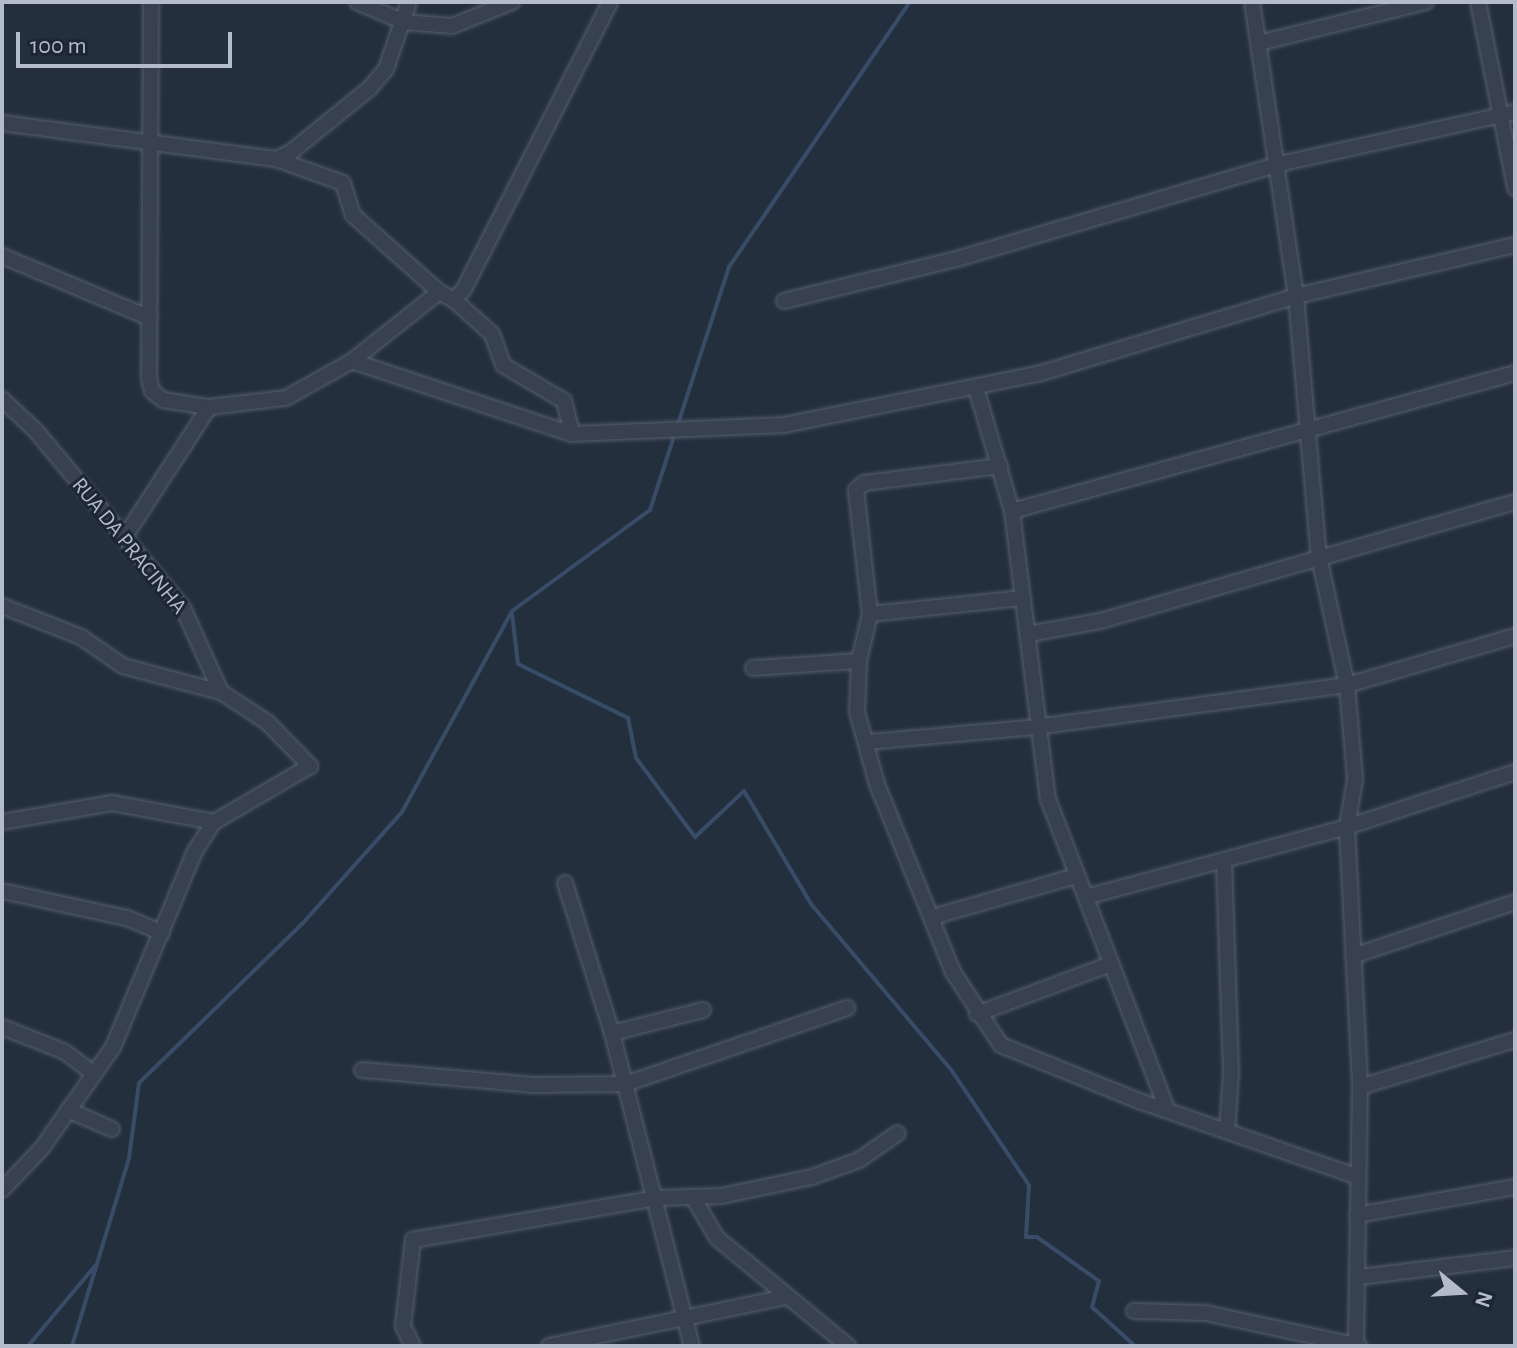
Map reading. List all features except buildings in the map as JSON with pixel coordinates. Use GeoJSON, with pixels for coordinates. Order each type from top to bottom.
{"type":"FeatureCollection","features":[{"type":"Feature","properties":{"kind":"street"},"geometry":{"type":"LineString","coordinates":[[151,2],[152,391],[163,400],[209,407],[286,398],[352,361],[439,292]]}},
{"type":"Feature","properties":{"kind":"street"},"geometry":{"type":"LineString","coordinates":[[357,2],[404,22],[452,26],[512,2]]}},
{"type":"Feature","properties":{"kind":"street"},"geometry":{"type":"LineString","coordinates":[[276,159],[291,152],[370,88],[386,69],[409,2]]}},
{"type":"Feature","properties":{"kind":"street"},"geometry":{"type":"LineString","coordinates":[[454,300],[477,271],[610,2]]}},
{"type":"Feature","properties":{"kind":"street"},"geometry":{"type":"LineString","coordinates":[[1134,1311],[1206,1313],[1357,1346],[1359,1277],[1356,1176],[1360,1087],[1347,827],[1355,779],[1347,685],[1319,557],[1296,296],[1279,164],[1252,2]]}},
{"type":"Feature","properties":{"kind":"street"},"geometry":{"type":"LineString","coordinates":[[1259,43],[1426,2]]}},
{"type":"Feature","properties":{"kind":"street"},"geometry":{"type":"LineString","coordinates":[[1478,2],[1508,114],[1515,188]]}},
{"type":"Feature","properties":{"kind":"street"},"geometry":{"type":"LineString","coordinates":[[784,301],[960,258],[1279,164],[1508,114]]}},
{"type":"Feature","properties":{"kind":"street"},"geometry":{"type":"LineString","coordinates":[[2,123],[150,140],[276,159],[343,183],[353,215],[439,292],[454,300],[492,334],[503,365],[564,401],[572,434]]}},
{"type":"Feature","properties":{"kind":"street"},"geometry":{"type":"LineString","coordinates":[[352,361],[572,434],[784,425],[976,388],[1296,296],[1515,245]]}},
{"type":"Feature","properties":{"kind":"street"},"geometry":{"type":"LineString","coordinates":[[2,256],[150,318]]}},
{"type":"Feature","properties":{"kind":"street"},"geometry":{"type":"LineString","coordinates":[[1012,511],[1310,432],[1515,373]]}},
{"type":"Feature","properties":{"kind":"street"},"geometry":{"type":"LineString","coordinates":[[976,388],[1012,511],[1029,634],[1036,727],[1048,799],[1166,1107]]}},
{"type":"Feature","properties":{"kind":"street","name":"RUA DA PRACINHA"},"geometry":{"type":"LineString","coordinates":[[2,399],[124,538],[192,622],[221,692]]}},
{"type":"Feature","properties":{"kind":"street"},"geometry":{"type":"LineString","coordinates":[[124,538],[209,407]]}},
{"type":"Feature","properties":{"kind":"street"},"geometry":{"type":"LineString","coordinates":[[1000,466],[858,485],[870,614],[859,661],[857,712],[868,742],[877,784],[953,972],[977,1014],[1001,1045],[1227,1131],[1356,1176]]}},
{"type":"Feature","properties":{"kind":"street"},"geometry":{"type":"LineString","coordinates":[[1029,634],[1100,621],[1515,502]]}},
{"type":"Feature","properties":{"kind":"street"},"geometry":{"type":"LineString","coordinates":[[870,614],[1023,598]]}},
{"type":"Feature","properties":{"kind":"street"},"geometry":{"type":"LineString","coordinates":[[2,606],[81,637],[123,666],[221,692],[267,722],[310,766],[214,822],[195,851],[135,1006],[42,1148],[2,1190]]}},
{"type":"Feature","properties":{"kind":"street"},"geometry":{"type":"LineString","coordinates":[[868,742],[1036,727],[1347,685],[1515,636]]}},
{"type":"Feature","properties":{"kind":"street"},"geometry":{"type":"LineString","coordinates":[[753,668],[859,661]]}},
{"type":"Feature","properties":{"kind":"street"},"geometry":{"type":"LineString","coordinates":[[1086,897],[1347,827],[1515,772]]}},
{"type":"Feature","properties":{"kind":"street"},"geometry":{"type":"LineString","coordinates":[[2,822],[112,803],[214,822]]}},
{"type":"Feature","properties":{"kind":"street"},"geometry":{"type":"LineString","coordinates":[[1224,861],[1231,1073],[1227,1131]]}},
{"type":"Feature","properties":{"kind":"street"},"geometry":{"type":"LineString","coordinates":[[932,917],[1076,876]]}},
{"type":"Feature","properties":{"kind":"street"},"geometry":{"type":"LineString","coordinates":[[565,883],[612,1033],[657,1198],[692,1346]]}},
{"type":"Feature","properties":{"kind":"street"},"geometry":{"type":"LineString","coordinates":[[2,891],[127,918],[162,933]]}},
{"type":"Feature","properties":{"kind":"street"},"geometry":{"type":"LineString","coordinates":[[1353,956],[1515,902]]}},
{"type":"Feature","properties":{"kind":"street"},"geometry":{"type":"LineString","coordinates":[[977,1014],[1111,964]]}},
{"type":"Feature","properties":{"kind":"street"},"geometry":{"type":"LineString","coordinates":[[362,1070],[534,1085],[625,1084],[847,1008]]}},
{"type":"Feature","properties":{"kind":"street"},"geometry":{"type":"LineString","coordinates":[[612,1033],[703,1010]]}},
{"type":"Feature","properties":{"kind":"street"},"geometry":{"type":"LineString","coordinates":[[2,1027],[65,1052],[93,1073]]}},
{"type":"Feature","properties":{"kind":"street"},"geometry":{"type":"LineString","coordinates":[[1360,1087],[1515,1040]]}},
{"type":"Feature","properties":{"kind":"street"},"geometry":{"type":"LineString","coordinates":[[68,1110],[112,1129]]}},
{"type":"Feature","properties":{"kind":"street"},"geometry":{"type":"LineString","coordinates":[[413,1346],[403,1326],[413,1240],[657,1198],[694,1199],[812,1177],[859,1160],[898,1133]]}},
{"type":"Feature","properties":{"kind":"street"},"geometry":{"type":"LineString","coordinates":[[1357,1215],[1515,1187]]}},
{"type":"Feature","properties":{"kind":"street"},"geometry":{"type":"LineString","coordinates":[[694,1199],[717,1238],[848,1346]]}},
{"type":"Feature","properties":{"kind":"street"},"geometry":{"type":"LineString","coordinates":[[1359,1277],[1515,1258]]}},
{"type":"Feature","properties":{"kind":"street"},"geometry":{"type":"LineString","coordinates":[[549,1346],[785,1297]]}},
{"type":"Feature","properties":{"kind":"waterway"},"geometry":{"type":"LineString","coordinates":[[72,1346],[129,1158],[139,1083],[302,924],[402,812],[512,611],[650,510],[729,267],[910,2]]}},
{"type":"Feature","properties":{"kind":"waterway"},"geometry":{"type":"LineString","coordinates":[[512,613],[518,664],[628,718],[636,758],[695,837],[744,791],[811,904],[952,1071],[1029,1185],[1026,1237],[1037,1237],[1099,1281],[1092,1307],[1135,1346]]}},
{"type":"Feature","properties":{"kind":"waterway"},"geometry":{"type":"LineString","coordinates":[[28,1346],[95,1266]]}}]}
